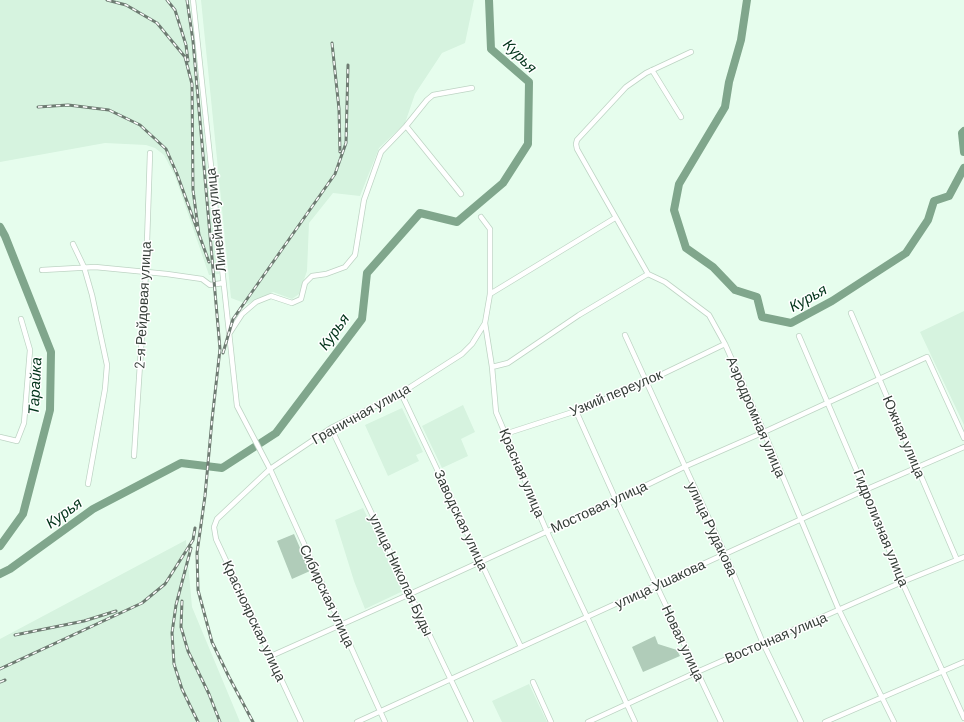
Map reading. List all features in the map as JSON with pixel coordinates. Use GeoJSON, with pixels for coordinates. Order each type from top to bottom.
{"type":"FeatureCollection","features":[{"type":"Feature","properties":{"kind":"street","name":"Линейная улица"},"geometry":{"type":"LineString","coordinates":[[193,0],[237,406],[263,455]]}},
{"type":"Feature","properties":{"kind":"street"},"geometry":{"type":"LineString","coordinates":[[492,367],[508,363],[579,315],[648,274],[576,149],[576,144],[580,137],[626,87],[652,70],[691,52]]}},
{"type":"Feature","properties":{"kind":"street"},"geometry":{"type":"LineString","coordinates":[[652,70],[681,117]]}},
{"type":"Feature","properties":{"kind":"street"},"geometry":{"type":"LineString","coordinates":[[229,334],[242,314],[256,302],[271,296],[292,303],[301,299],[305,283],[312,276],[326,274],[345,267],[355,255],[364,200],[381,152],[433,95],[472,88]]}},
{"type":"Feature","properties":{"kind":"street"},"geometry":{"type":"LineString","coordinates":[[406,126],[461,194]]}},
{"type":"Feature","properties":{"kind":"street","name":"2-я Рейдовая улица"},"geometry":{"type":"LineString","coordinates":[[134,456],[146,272],[150,153]]}},
{"type":"Feature","properties":{"kind":"street","name":"Красная улица"},"geometry":{"type":"LineString","coordinates":[[481,217],[490,229],[490,294],[485,323],[492,367],[495,405],[505,434],[547,532],[588,617],[635,722]]}},
{"type":"Feature","properties":{"kind":"street"},"geometry":{"type":"LineString","coordinates":[[490,294],[615,218]]}},
{"type":"Feature","properties":{"kind":"street"},"geometry":{"type":"LineString","coordinates":[[73,244],[84,267],[92,295],[107,365],[105,389],[88,484]]}},
{"type":"Feature","properties":{"kind":"street"},"geometry":{"type":"LineString","coordinates":[[42,270],[84,267],[167,274],[202,279],[210,285],[223,283]]}},
{"type":"Feature","properties":{"kind":"street","name":"Аэродромная улица"},"geometry":{"type":"LineString","coordinates":[[648,274],[665,282],[709,315],[725,344],[839,610],[894,722]]}},
{"type":"Feature","properties":{"kind":"street","name":"Южная улица"},"geometry":{"type":"LineString","coordinates":[[851,313],[916,468],[957,560]]}},
{"type":"Feature","properties":{"kind":"street"},"geometry":{"type":"LineString","coordinates":[[0,436],[17,441],[24,423],[30,350],[21,319]]}},
{"type":"Feature","properties":{"kind":"street","name":"Граничная улица"},"geometry":{"type":"LineString","coordinates":[[217,519],[270,470],[331,428],[401,392],[468,349],[485,323]]}},
{"type":"Feature","properties":{"kind":"street","name":"улица Рудакова"},"geometry":{"type":"LineString","coordinates":[[624,335],[725,554],[763,643],[801,722]]}},
{"type":"Feature","properties":{"kind":"street","name":"Гидролизная улица"},"geometry":{"type":"LineString","coordinates":[[799,336],[865,490],[902,582],[964,718]]}},
{"type":"Feature","properties":{"kind":"street","name":"Узкий переулок"},"geometry":{"type":"LineString","coordinates":[[505,434],[576,411],[646,382],[725,344]]}},
{"type":"Feature","properties":{"kind":"street","name":"Мостовая улица"},"geometry":{"type":"LineString","coordinates":[[270,656],[547,532],[684,467],[927,357],[964,438]]}},
{"type":"Feature","properties":{"kind":"street","name":"Заводская улица"},"geometry":{"type":"LineString","coordinates":[[401,392],[521,647]]}},
{"type":"Feature","properties":{"kind":"street","name":"Новая улица"},"geometry":{"type":"LineString","coordinates":[[576,411],[720,722]]}},
{"type":"Feature","properties":{"kind":"street","name":"улица Николая Буды"},"geometry":{"type":"LineString","coordinates":[[331,428],[471,722]]}},
{"type":"Feature","properties":{"kind":"street","name":"улица Ушакова"},"geometry":{"type":"LineString","coordinates":[[356,722],[865,490],[964,447]]}},
{"type":"Feature","properties":{"kind":"street","name":"Сибирская улица"},"geometry":{"type":"LineString","coordinates":[[263,455],[385,722]]}},
{"type":"Feature","properties":{"kind":"street","name":"Красноярская улица"},"geometry":{"type":"LineString","coordinates":[[217,519],[214,527],[216,538],[301,722]]}},
{"type":"Feature","properties":{"kind":"street","name":"Восточная улица"},"geometry":{"type":"LineString","coordinates":[[588,722],[697,672],[902,582],[964,557]]}},
{"type":"Feature","properties":{"kind":"street"},"geometry":{"type":"LineString","coordinates":[[825,722],[964,662]]}},
{"type":"Feature","properties":{"kind":"street"},"geometry":{"type":"LineString","coordinates":[[533,682],[551,722]]}},
{"type":"Feature","properties":{"kind":"shaded area"},"geometry":{"type":"Polygon","coordinates":[[[0,0],[189,0],[219,274],[209,275],[175,176],[164,155],[155,148],[146,145],[105,143],[0,162],[0,0]]]}},
{"type":"Feature","properties":{"kind":"shaded area"},"geometry":{"type":"Polygon","coordinates":[[[201,0],[474,0],[465,43],[442,53],[415,94],[405,123],[379,148],[360,196],[333,193],[309,223],[307,271],[299,294],[292,299],[273,292],[247,304],[231,298],[201,0]]]}},
{"type":"Feature","properties":{"kind":"shaded area"},"geometry":{"type":"Polygon","coordinates":[[[964,311],[964,425],[920,332],[964,311]]]}},
{"type":"Feature","properties":{"kind":"shaded area"},"geometry":{"type":"Polygon","coordinates":[[[463,405],[475,432],[461,439],[468,456],[442,468],[422,426],[463,405]]]}},
{"type":"Feature","properties":{"kind":"shaded area"},"geometry":{"type":"Polygon","coordinates":[[[402,408],[423,452],[416,455],[419,461],[388,476],[365,425],[402,408]]]}},
{"type":"Feature","properties":{"kind":"shaded area"},"geometry":{"type":"Polygon","coordinates":[[[363,508],[403,591],[365,609],[354,581],[335,520],[363,508]]]}},
{"type":"Feature","properties":{"kind":"shaded area"},"geometry":{"type":"Polygon","coordinates":[[[294,534],[310,571],[292,579],[277,541],[294,534]]]}},
{"type":"Feature","properties":{"kind":"shaded area"},"geometry":{"type":"Polygon","coordinates":[[[186,540],[192,607],[240,722],[0,722],[0,639],[186,540]]]}},
{"type":"Feature","properties":{"kind":"shaded area"},"geometry":{"type":"Polygon","coordinates":[[[655,636],[658,644],[677,650],[680,656],[643,672],[632,647],[655,636]]]}},
{"type":"Feature","properties":{"kind":"shaded area"},"geometry":{"type":"Polygon","coordinates":[[[529,684],[547,722],[502,722],[492,701],[529,684]]]}},
{"type":"Feature","properties":{"kind":"waterway","name":"Курья"},"geometry":{"type":"LineString","coordinates":[[0,574],[10,569],[93,509],[181,463],[222,468],[276,433],[362,319],[367,273],[420,213],[457,222],[503,183],[528,144],[529,82],[491,49],[489,0]]}},
{"type":"Feature","properties":{"kind":"waterway","name":"Курья"},"geometry":{"type":"LineString","coordinates":[[747,0],[741,40],[729,82],[725,107],[679,184],[674,210],[686,248],[713,267],[735,290],[757,297],[762,317],[791,323],[832,301],[906,253],[928,220],[934,201],[949,196],[964,168]]}},
{"type":"Feature","properties":{"kind":"waterway","name":"Курья"},"geometry":{"type":"LineString","coordinates":[[964,131],[962,133],[964,152]]}},
{"type":"Feature","properties":{"kind":"waterway","name":"Тарайка"},"geometry":{"type":"LineString","coordinates":[[0,227],[5,236],[51,352],[50,410],[23,514],[0,546]]}},
{"type":"Feature","properties":{"kind":"railway"},"geometry":{"type":"LineString","coordinates":[[107,0],[126,5],[157,23],[185,57],[192,84],[193,190],[199,235]]}},
{"type":"Feature","properties":{"kind":"railway"},"geometry":{"type":"LineString","coordinates":[[167,0],[175,10],[186,45],[188,61]]}},
{"type":"Feature","properties":{"kind":"railway"},"geometry":{"type":"LineString","coordinates":[[187,0],[193,41],[220,349],[205,496],[197,553],[198,590],[212,642],[253,722]]}},
{"type":"Feature","properties":{"kind":"railway"},"geometry":{"type":"LineString","coordinates":[[332,43],[339,109],[340,152]]}},
{"type":"Feature","properties":{"kind":"railway"},"geometry":{"type":"LineString","coordinates":[[223,353],[233,319],[335,174],[346,143],[348,65]]}},
{"type":"Feature","properties":{"kind":"railway"},"geometry":{"type":"LineString","coordinates":[[38,107],[68,105],[109,110],[140,125],[166,149],[177,174],[209,262]]}},
{"type":"Feature","properties":{"kind":"railway"},"geometry":{"type":"LineString","coordinates":[[0,669],[142,603],[165,584],[193,540],[195,528]]}},
{"type":"Feature","properties":{"kind":"railway"},"geometry":{"type":"LineString","coordinates":[[191,548],[176,605],[172,633],[174,664],[182,689],[198,722]]}},
{"type":"Feature","properties":{"kind":"railway"},"geometry":{"type":"LineString","coordinates":[[182,601],[181,627],[188,651],[209,694],[220,722]]}},
{"type":"Feature","properties":{"kind":"railway"},"geometry":{"type":"LineString","coordinates":[[15,635],[84,621],[116,611]]}},
{"type":"Feature","properties":{"kind":"railway"},"geometry":{"type":"LineString","coordinates":[[0,682],[5,680]]}}]}
